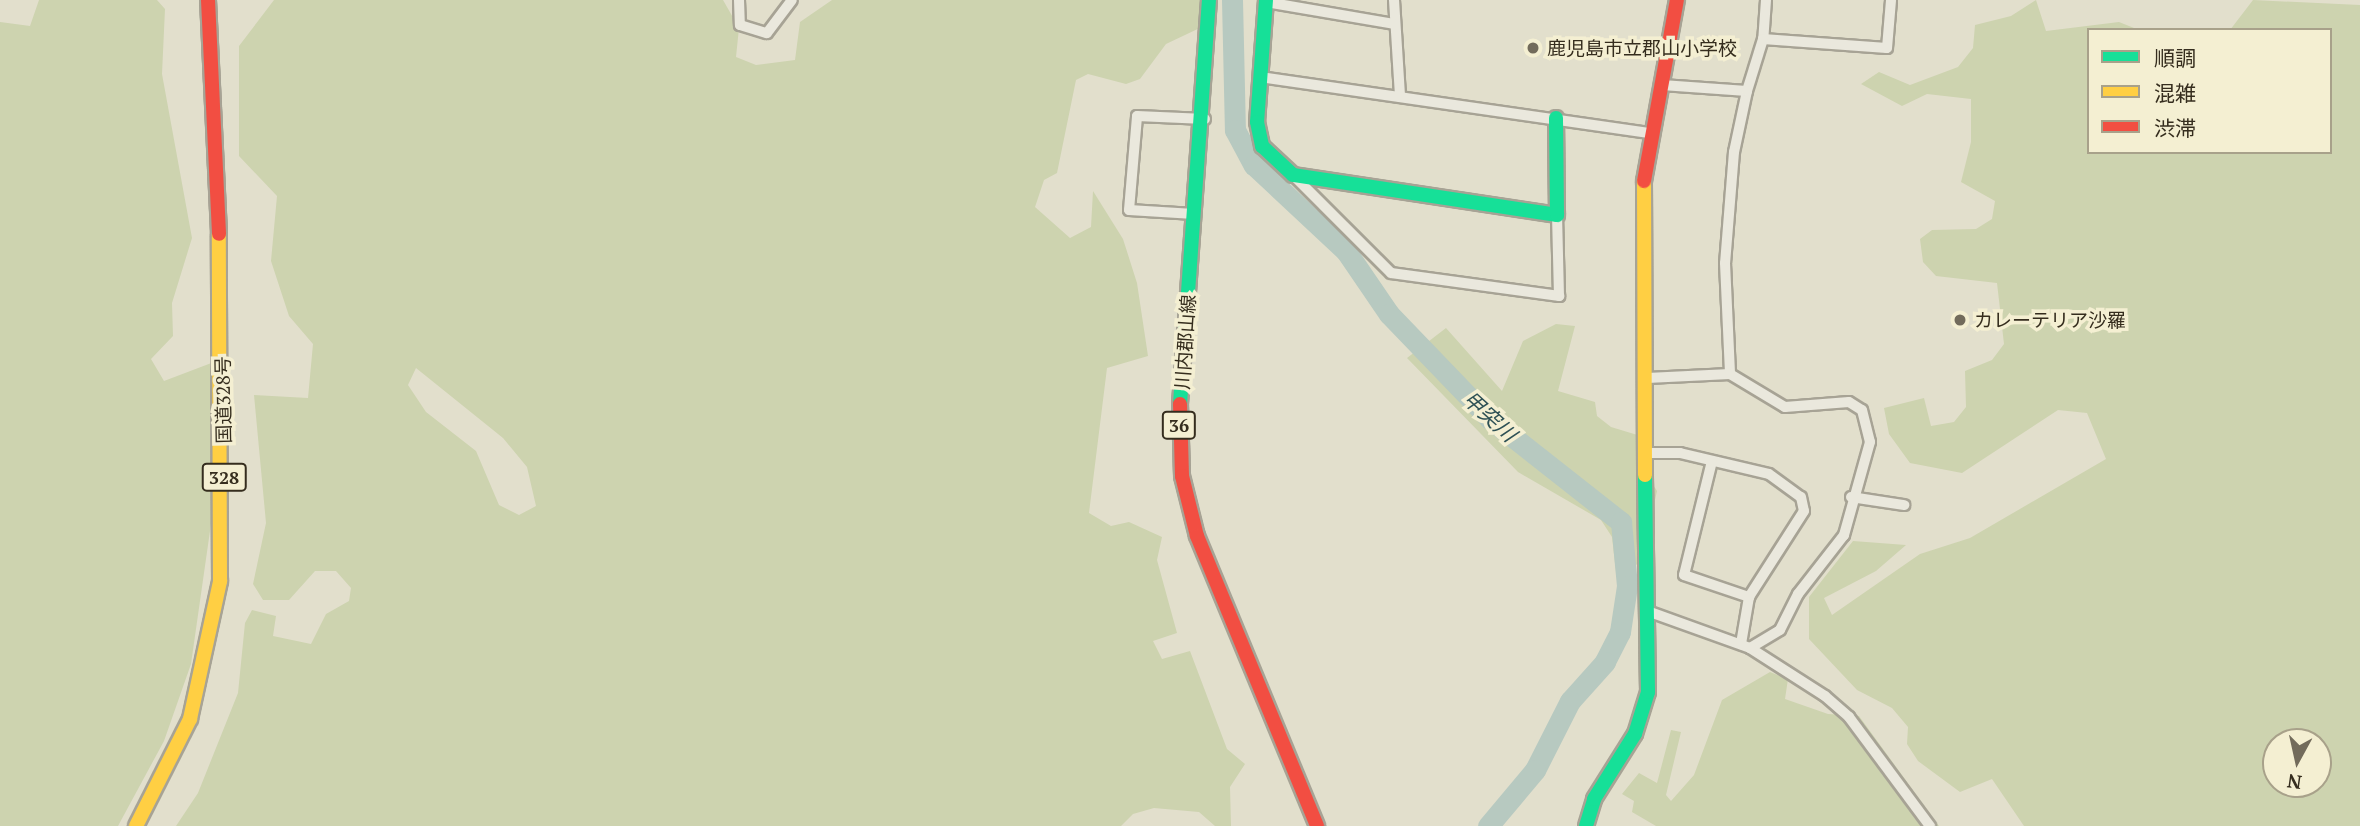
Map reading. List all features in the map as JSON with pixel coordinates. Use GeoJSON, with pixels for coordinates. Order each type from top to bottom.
{"type":"FeatureCollection","features":[{"type":"Feature","properties":{"kind":"main road","name":"国道328号"},"geometry":{"type":"LineString","coordinates":[[136,826],[190,719],[220,581],[219,160],[208,0]]}},
{"type":"Feature","properties":{"kind":"main road","name":"川内郡山線"},"geometry":{"type":"LineString","coordinates":[[1209,0],[1205,119],[1194,214],[1179,423],[1182,476],[1197,536],[1317,826]]}},
{"type":"Feature","properties":{"kind":"main road"},"geometry":{"type":"LineString","coordinates":[[1586,826],[1594,799],[1643,714],[1650,612],[1642,189],[1649,132],[1662,85],[1677,0]]}},
{"type":"Feature","properties":{"kind":"main road"},"geometry":{"type":"LineString","coordinates":[[1266,1],[1256,122],[1262,146],[1293,175],[1557,215],[1556,118]]}},
{"type":"Feature","properties":{"kind":"street"},"geometry":{"type":"LineString","coordinates":[[738,0],[740,25],[767,33],[792,0]]}},
{"type":"Feature","properties":{"kind":"street"},"geometry":{"type":"LineString","coordinates":[[1394,0],[1400,95]]}},
{"type":"Feature","properties":{"kind":"street"},"geometry":{"type":"LineString","coordinates":[[1730,374],[1725,263],[1734,152],[1747,91],[1763,39],[1766,0]]}},
{"type":"Feature","properties":{"kind":"street"},"geometry":{"type":"LineString","coordinates":[[1763,39],[1886,48],[1891,0]]}},
{"type":"Feature","properties":{"kind":"street"},"geometry":{"type":"LineString","coordinates":[[1266,1],[1395,24]]}},
{"type":"Feature","properties":{"kind":"street"},"geometry":{"type":"LineString","coordinates":[[1260,76],[1649,132]]}},
{"type":"Feature","properties":{"kind":"street"},"geometry":{"type":"LineString","coordinates":[[1662,85],[1747,91]]}},
{"type":"Feature","properties":{"kind":"street"},"geometry":{"type":"LineString","coordinates":[[1194,214],[1129,210],[1137,116],[1205,119]]}},
{"type":"Feature","properties":{"kind":"street"},"geometry":{"type":"LineString","coordinates":[[1293,175],[1391,273],[1559,296],[1557,215]]}},
{"type":"Feature","properties":{"kind":"street"},"geometry":{"type":"LineString","coordinates":[[1647,378],[1730,374],[1785,407],[1849,402],[1862,410],[1870,442],[1851,497],[1844,535],[1798,594],[1780,630],[1746,646]]}},
{"type":"Feature","properties":{"kind":"street"},"geometry":{"type":"LineString","coordinates":[[1648,453],[1712,461],[1769,474],[1801,497],[1804,512],[1749,597],[1746,646]]}},
{"type":"Feature","properties":{"kind":"street"},"geometry":{"type":"LineString","coordinates":[[1712,461],[1684,575],[1749,597]]}},
{"type":"Feature","properties":{"kind":"street"},"geometry":{"type":"LineString","coordinates":[[1851,497],[1904,505]]}},
{"type":"Feature","properties":{"kind":"street"},"geometry":{"type":"LineString","coordinates":[[1650,612],[1746,646],[1849,717],[1930,826]]}},
{"type":"Feature","properties":{"kind":"green space"},"geometry":{"type":"Polygon","coordinates":[[[39,0],[157,0],[165,9],[162,74],[192,238],[172,303],[173,336],[151,359],[164,381],[214,362],[215,496],[191,664],[164,741],[118,826],[0,826],[0,22],[30,26],[39,0]]]}},
{"type":"Feature","properties":{"kind":"green space"},"geometry":{"type":"Polygon","coordinates":[[[274,0],[723,0],[739,28],[736,57],[756,65],[795,60],[800,22],[832,0],[1205,0],[1204,26],[1166,44],[1140,79],[1126,84],[1088,74],[1076,80],[1057,173],[1044,180],[1035,207],[1070,238],[1091,227],[1093,191],[1123,239],[1137,283],[1148,356],[1107,368],[1089,513],[1111,526],[1129,522],[1162,537],[1157,560],[1177,633],[1153,641],[1162,659],[1190,651],[1227,749],[1245,764],[1230,787],[1231,826],[1215,826],[1199,812],[1154,808],[1133,814],[1121,826],[176,826],[198,793],[238,693],[245,623],[252,610],[276,616],[273,636],[311,644],[326,614],[349,601],[351,588],[336,571],[315,571],[289,600],[263,600],[253,584],[266,523],[254,395],[308,398],[313,344],[289,316],[271,261],[277,196],[239,156],[239,46],[274,0]],[[416,368],[408,385],[426,412],[476,451],[499,505],[519,515],[536,506],[527,467],[503,438],[416,368]]]}},
{"type":"Feature","properties":{"kind":"green space"},"geometry":{"type":"Polygon","coordinates":[[[2036,0],[2046,31],[2119,22],[2134,28],[2087,28],[2087,154],[2332,154],[2332,28],[2232,28],[2253,0],[2360,5],[2360,826],[2024,826],[1992,779],[1960,792],[1918,761],[1907,744],[1908,727],[1892,708],[1857,690],[1809,639],[1809,597],[1853,541],[1906,545],[1876,571],[1824,598],[1832,615],[1920,554],[1970,538],[2106,459],[2087,413],[2058,410],[1962,473],[1910,463],[1889,434],[1884,408],[1924,398],[1931,426],[1954,422],[1966,407],[1965,371],[1992,360],[2004,344],[1997,283],[1936,276],[1923,262],[1920,239],[1932,230],[1976,229],[1992,219],[1995,201],[1961,182],[1971,142],[1971,99],[1927,94],[1902,106],[1861,84],[1879,72],[1910,85],[1958,67],[1973,48],[1975,25],[2011,16],[2036,0]]]}},
{"type":"Feature","properties":{"kind":"green space"},"geometry":{"type":"Polygon","coordinates":[[[1556,324],[1575,326],[1558,391],[1595,402],[1597,416],[1611,427],[1654,440],[1637,460],[1657,491],[1641,563],[1616,572],[1612,537],[1601,520],[1518,472],[1407,358],[1446,328],[1502,391],[1523,341],[1556,324]]]}},
{"type":"Feature","properties":{"kind":"green space"},"geometry":{"type":"Polygon","coordinates":[[[1770,672],[1788,679],[1785,699],[1828,714],[1859,716],[1939,826],[1656,826],[1632,812],[1634,801],[1622,794],[1639,773],[1657,783],[1671,730],[1681,732],[1666,795],[1671,801],[1694,775],[1722,700],[1770,672]]]}},
{"type":"Feature","properties":{"kind":"waterway","name":"甲突川"},"geometry":{"type":"LineString","coordinates":[[1232,0],[1235,130],[1254,165],[1346,251],[1389,314],[1490,419],[1621,522],[1627,586],[1620,632],[1605,662],[1570,701],[1535,770],[1488,826]]}},
{"type":"Feature","properties":{"kind":"traffic: fast"},"geometry":{"type":"LineString","coordinates":[[1180,404],[1209,0]]}},
{"type":"Feature","properties":{"kind":"traffic: fast"},"geometry":{"type":"LineString","coordinates":[[1266,0],[1257,122],[1262,146],[1293,175],[1557,215],[1556,118]]}},
{"type":"Feature","properties":{"kind":"traffic: fast"},"geometry":{"type":"LineString","coordinates":[[1586,826],[1594,799],[1635,734],[1648,692],[1645,475]]}},
{"type":"Feature","properties":{"kind":"traffic: slow"},"geometry":{"type":"LineString","coordinates":[[1644,181],[1645,475]]}},
{"type":"Feature","properties":{"kind":"traffic: slow"},"geometry":{"type":"LineString","coordinates":[[136,826],[190,719],[220,581],[219,234]]}},
{"type":"Feature","properties":{"kind":"traffic: jam"},"geometry":{"type":"LineString","coordinates":[[208,0],[219,234]]}},
{"type":"Feature","properties":{"kind":"traffic: jam"},"geometry":{"type":"LineString","coordinates":[[1644,181],[1677,0]]}},
{"type":"Feature","properties":{"kind":"traffic: jam"},"geometry":{"type":"LineString","coordinates":[[1180,404],[1182,476],[1197,536],[1317,826]]}},
{"type":"Feature","properties":{"kind":"place","name":"鹿児島市立郡山小学校"},"geometry":{"type":"Point","coordinates":[1533,48]}},
{"type":"Feature","properties":{"kind":"place","name":"カレーテリア沙羅"},"geometry":{"type":"Point","coordinates":[1960,320]}}]}
